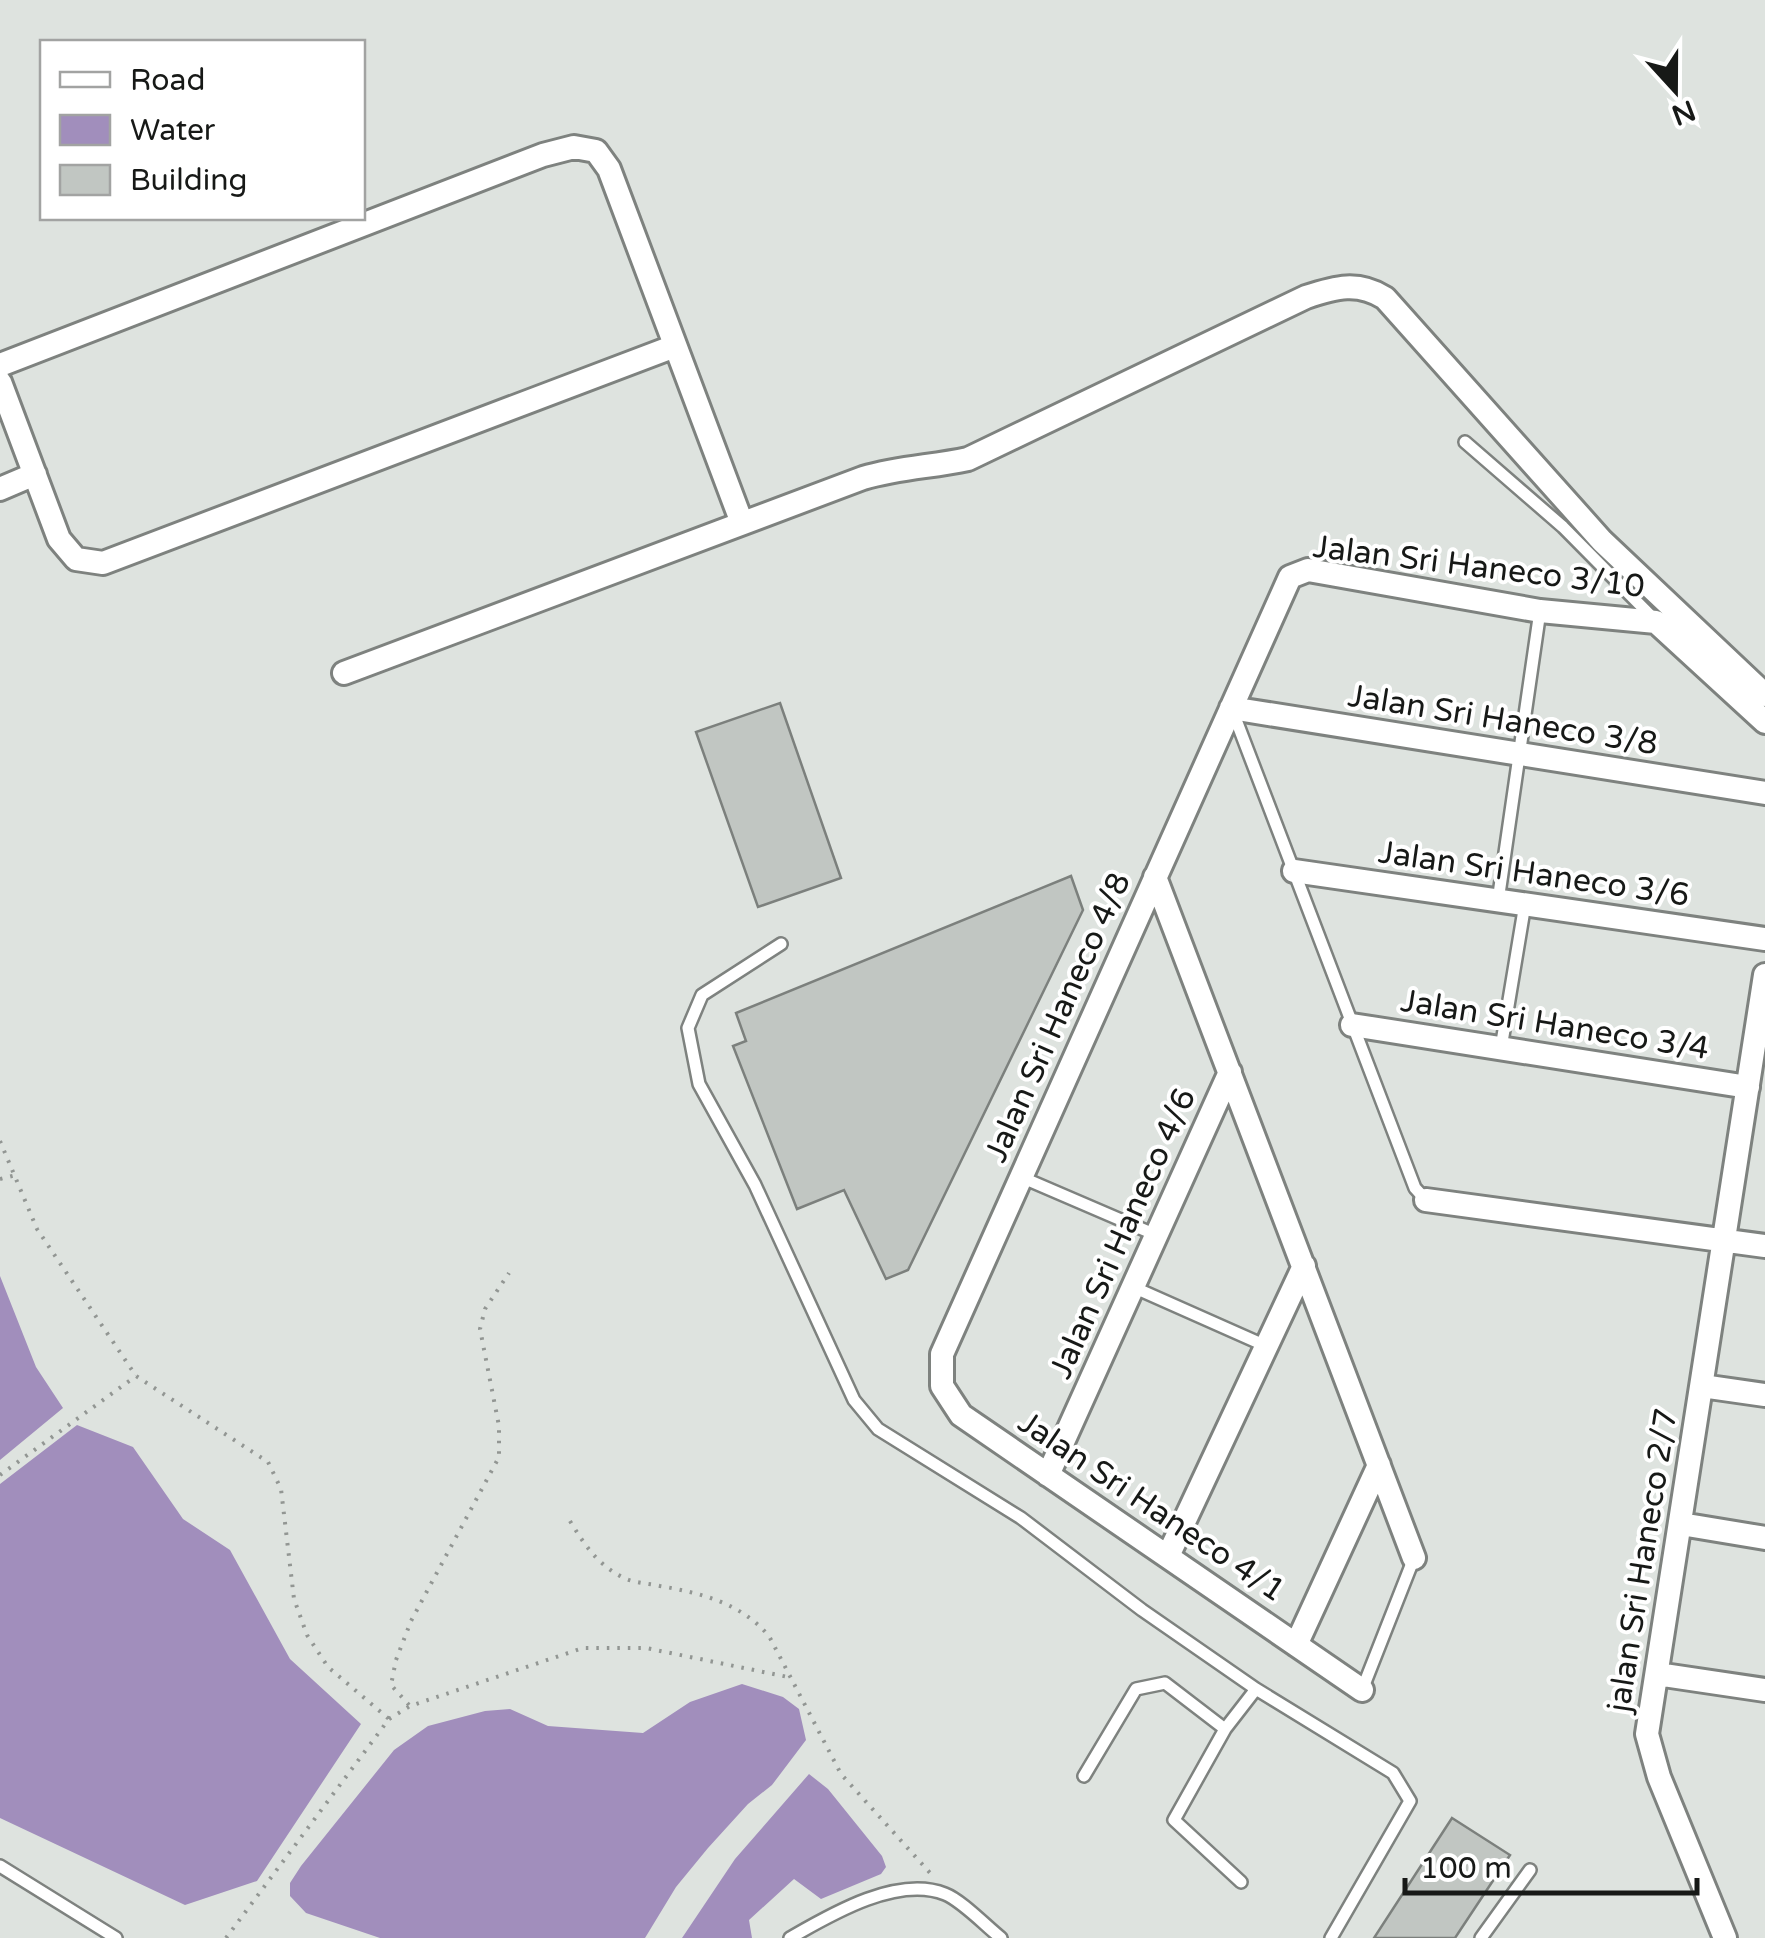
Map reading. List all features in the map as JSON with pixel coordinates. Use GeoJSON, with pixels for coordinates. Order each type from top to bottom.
{"type":"FeatureCollection","features":[{"type":"Feature","properties":{"kind":"street"},"geometry":{"type":"LineString","coordinates":[[0,364],[543,155],[574,147],[596,151],[608,169],[742,523]]}},
{"type":"Feature","properties":{"kind":"street"},"geometry":{"type":"LineString","coordinates":[[344,673],[899,467],[968,459],[1306,296],[1340,286],[1368,288],[1385,298],[1602,542],[1765,695]]}},
{"type":"Feature","properties":{"kind":"street"},"geometry":{"type":"LineString","coordinates":[[0,382],[59,539],[76,559],[104,563],[676,346]]}},
{"type":"Feature","properties":{"kind":"street"},"geometry":{"type":"LineString","coordinates":[[0,488],[34,474]]}},
{"type":"Feature","properties":{"kind":"street","name":"Jalan Sri Haneco 3/10"},"geometry":{"type":"LineString","coordinates":[[1231,708],[1290,576],[1308,570],[1540,612],[1656,622],[1765,722]]}},
{"type":"Feature","properties":{"kind":"street","name":"Jalan Sri Haneco 3/8"},"geometry":{"type":"LineString","coordinates":[[1231,708],[1765,793]]}},
{"type":"Feature","properties":{"kind":"street","name":"Jalan Sri Haneco 4/8"},"geometry":{"type":"LineString","coordinates":[[942,1354],[1231,708]]}},
{"type":"Feature","properties":{"kind":"street","name":"Jalan Sri Haneco 3/6"},"geometry":{"type":"LineString","coordinates":[[1294,871],[1765,940]]}},
{"type":"Feature","properties":{"kind":"street"},"geometry":{"type":"LineString","coordinates":[[1156,877],[1414,1558]]}},
{"type":"Feature","properties":{"kind":"street","name":"jalan Sri Haneco 2/7"},"geometry":{"type":"LineString","coordinates":[[1725,1938],[1659,1777],[1648,1734],[1765,975]]}},
{"type":"Feature","properties":{"kind":"street","name":"Jalan Sri Haneco 3/4"},"geometry":{"type":"LineString","coordinates":[[1352,1025],[1748,1087]]}},
{"type":"Feature","properties":{"kind":"street","name":"Jalan Sri Haneco 4/6"},"geometry":{"type":"LineString","coordinates":[[1048,1475],[1230,1072]]}},
{"type":"Feature","properties":{"kind":"street"},"geometry":{"type":"LineString","coordinates":[[1426,1200],[1765,1246]]}},
{"type":"Feature","properties":{"kind":"street"},"geometry":{"type":"LineString","coordinates":[[1168,1556],[1304,1266]]}},
{"type":"Feature","properties":{"kind":"street","name":"Jalan Sri Haneco 4/1"},"geometry":{"type":"LineString","coordinates":[[942,1354],[942,1386],[961,1414],[1362,1690]]}},
{"type":"Feature","properties":{"kind":"street"},"geometry":{"type":"LineString","coordinates":[[1702,1386],[1765,1396]]}},
{"type":"Feature","properties":{"kind":"street"},"geometry":{"type":"LineString","coordinates":[[1296,1645],[1379,1465]]}},
{"type":"Feature","properties":{"kind":"street"},"geometry":{"type":"LineString","coordinates":[[1681,1524],[1765,1538]]}},
{"type":"Feature","properties":{"kind":"street"},"geometry":{"type":"LineString","coordinates":[[1657,1674],[1765,1690]]}},
{"type":"Feature","properties":{"kind":"lane"},"geometry":{"type":"LineString","coordinates":[[1465,442],[1562,527],[1656,622]]}},
{"type":"Feature","properties":{"kind":"lane"},"geometry":{"type":"LineString","coordinates":[[1498,901],[1540,612]]}},
{"type":"Feature","properties":{"kind":"lane"},"geometry":{"type":"LineString","coordinates":[[1231,708],[1415,1188],[1426,1200]]}},
{"type":"Feature","properties":{"kind":"lane"},"geometry":{"type":"LineString","coordinates":[[1501,1048],[1525,904]]}},
{"type":"Feature","properties":{"kind":"lane"},"geometry":{"type":"LineString","coordinates":[[781,944],[702,995],[688,1028],[699,1084],[755,1186],[854,1400],[878,1428],[1021,1518],[1142,1610],[1256,1689],[1393,1773],[1410,1801],[1332,1938]]}},
{"type":"Feature","properties":{"kind":"lane"},"geometry":{"type":"LineString","coordinates":[[1021,1176],[1156,1235]]}},
{"type":"Feature","properties":{"kind":"lane"},"geometry":{"type":"LineString","coordinates":[[1133,1287],[1266,1346]]}},
{"type":"Feature","properties":{"kind":"lane"},"geometry":{"type":"LineString","coordinates":[[1362,1690],[1414,1558]]}},
{"type":"Feature","properties":{"kind":"lane"},"geometry":{"type":"LineString","coordinates":[[1084,1776],[1136,1689],[1164,1682],[1225,1729]]}},
{"type":"Feature","properties":{"kind":"lane"},"geometry":{"type":"LineString","coordinates":[[1241,1882],[1174,1820],[1225,1729],[1256,1689]]}},
{"type":"Feature","properties":{"kind":"lane"},"geometry":{"type":"LineString","coordinates":[[0,1866],[116,1938]]}},
{"type":"Feature","properties":{"kind":"lane"},"geometry":{"type":"LineString","coordinates":[[1481,1938],[1530,1870]]}},
{"type":"Feature","properties":{"kind":"lane"},"geometry":{"type":"LineString","coordinates":[[790,1938],[837,1911],[903,1889],[946,1894],[1001,1938]]}},
{"type":"Feature","properties":{"kind":"path"},"geometry":{"type":"LineString","coordinates":[[0,1141],[36,1229],[136,1376],[268,1462],[281,1489],[294,1599],[307,1635],[328,1667],[389,1719]]}},
{"type":"Feature","properties":{"kind":"path"},"geometry":{"type":"LineString","coordinates":[[0,1180],[16,1175]]}},
{"type":"Feature","properties":{"kind":"path"},"geometry":{"type":"LineString","coordinates":[[410,1706],[391,1685],[396,1660],[411,1621],[499,1457],[499,1426],[480,1330],[485,1309],[510,1273]]}},
{"type":"Feature","properties":{"kind":"path"},"geometry":{"type":"LineString","coordinates":[[0,1475],[136,1376]]}},
{"type":"Feature","properties":{"kind":"path"},"geometry":{"type":"LineString","coordinates":[[570,1521],[602,1564],[626,1580],[682,1590],[724,1602],[753,1616],[769,1636],[842,1774],[946,1894]]}},
{"type":"Feature","properties":{"kind":"path"},"geometry":{"type":"LineString","coordinates":[[226,1938],[389,1719],[410,1706],[583,1648],[646,1648],[788,1677]]}},
{"type":"Feature","properties":{"kind":"water"},"geometry":{"type":"Polygon","coordinates":[[[0,1276],[36,1367],[63,1408],[0,1460],[0,1276]]]}},
{"type":"Feature","properties":{"kind":"water"},"geometry":{"type":"Polygon","coordinates":[[[77,1425],[133,1447],[183,1519],[230,1550],[290,1659],[361,1724],[257,1881],[185,1905],[0,1818],[0,1484],[77,1425]]]}},
{"type":"Feature","properties":{"kind":"water"},"geometry":{"type":"Polygon","coordinates":[[[742,1684],[783,1697],[799,1709],[806,1740],[772,1785],[748,1804],[676,1887],[645,1938],[380,1938],[306,1913],[290,1896],[290,1883],[301,1866],[394,1750],[428,1726],[485,1711],[510,1709],[548,1726],[643,1733],[690,1702],[742,1684]]]}},
{"type":"Feature","properties":{"kind":"water"},"geometry":{"type":"Polygon","coordinates":[[[809,1774],[828,1789],[882,1856],[886,1867],[881,1874],[821,1899],[794,1879],[749,1920],[752,1938],[682,1938],[735,1859],[809,1774]]]}},
{"type":"Feature","properties":{"kind":"building"},"geometry":{"type":"Polygon","coordinates":[[[780,703],[841,878],[758,907],[696,732],[780,703]]]}},
{"type":"Feature","properties":{"kind":"building"},"geometry":{"type":"Polygon","coordinates":[[[1071,876],[1083,910],[908,1270],[886,1279],[844,1190],[797,1209],[733,1046],[746,1041],[736,1013],[1071,876]]]}},
{"type":"Feature","properties":{"kind":"building"},"geometry":{"type":"Polygon","coordinates":[[[1452,1818],[1510,1855],[1455,1938],[1374,1938],[1452,1818]]]}}]}
